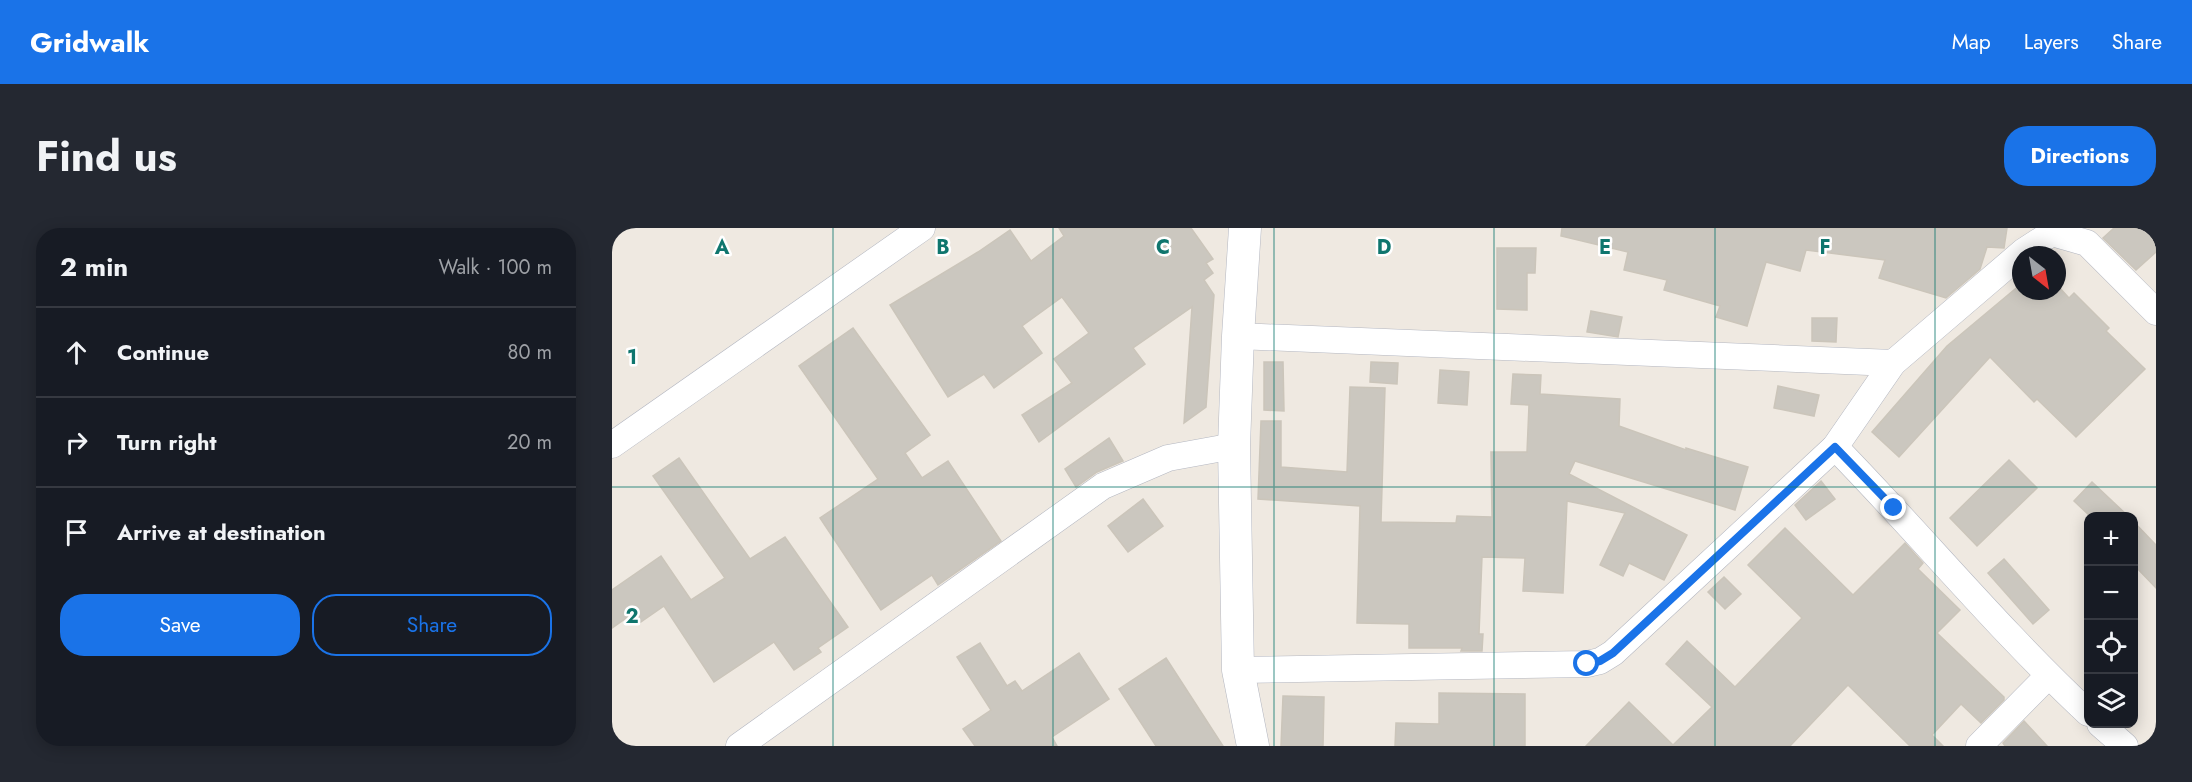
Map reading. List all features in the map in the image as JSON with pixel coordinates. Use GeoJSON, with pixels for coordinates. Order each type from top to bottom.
{"type":"FeatureCollection","features":[{"type":"Feature","properties":{"kind":"street"},"geometry":{"type":"LineString","coordinates":[[612,445],[922,228]]}},
{"type":"Feature","properties":{"kind":"street"},"geometry":{"type":"LineString","coordinates":[[1245,228],[1234,447],[1238,670],[1253,746]]}},
{"type":"Feature","properties":{"kind":"street"},"geometry":{"type":"LineString","coordinates":[[1238,670],[1576,664],[1600,661],[1613,653],[1835,447],[1893,363],[2024,251],[2052,233],[2087,243],[2156,312]]}},
{"type":"Feature","properties":{"kind":"street"},"geometry":{"type":"LineString","coordinates":[[1238,336],[1893,363]]}},
{"type":"Feature","properties":{"kind":"street"},"geometry":{"type":"LineString","coordinates":[[739,746],[1102,486],[1168,458],[1234,447]]}},
{"type":"Feature","properties":{"kind":"street"},"geometry":{"type":"LineString","coordinates":[[1835,447],[2048,676],[2084,709]]}},
{"type":"Feature","properties":{"kind":"street"},"geometry":{"type":"LineString","coordinates":[[1979,746],[2048,676]]}},
{"type":"Feature","properties":{"kind":"street"},"geometry":{"type":"LineString","coordinates":[[2105,728],[2125,746]]}},
{"type":"Feature","properties":{"kind":"building"},"geometry":{"type":"Polygon","coordinates":[[[1059,228],[1191,228],[1213,259],[1206,263],[1213,273],[1204,280],[1214,295],[1206,407],[1184,423],[1192,307],[1133,348],[1145,364],[1039,442],[1022,415],[1072,383],[1054,359],[1089,333],[1062,297],[1022,326],[1042,353],[994,388],[984,374],[948,397],[890,305],[1010,230],[1031,261],[1064,236],[1059,228]]]}},
{"type":"Feature","properties":{"kind":"building"},"geometry":{"type":"Polygon","coordinates":[[[1562,228],[2007,228],[2004,248],[1987,247],[1980,269],[1946,298],[1879,278],[1885,260],[1806,250],[1800,271],[1766,262],[1747,326],[1716,317],[1720,306],[1664,290],[1667,280],[1624,270],[1628,252],[1561,236],[1562,228]]]}},
{"type":"Feature","properties":{"kind":"building"},"geometry":{"type":"Polygon","coordinates":[[[2114,228],[2156,228],[2156,252],[2136,270],[2103,238],[2114,228]]]}},
{"type":"Feature","properties":{"kind":"building"},"geometry":{"type":"Polygon","coordinates":[[[1497,248],[1536,248],[1535,273],[1527,273],[1527,310],[1497,309],[1497,248]]]}},
{"type":"Feature","properties":{"kind":"building"},"geometry":{"type":"Polygon","coordinates":[[[2012,292],[2012,300],[2066,300],[2066,295],[2069,298],[2074,293],[2109,328],[2106,331],[2145,369],[2076,437],[2037,399],[2034,402],[1990,357],[1899,457],[1872,432],[1947,346],[2012,292]]]}},
{"type":"Feature","properties":{"kind":"building"},"geometry":{"type":"Polygon","coordinates":[[[1591,311],[1622,317],[1618,337],[1587,332],[1591,311]]]}},
{"type":"Feature","properties":{"kind":"building"},"geometry":{"type":"Polygon","coordinates":[[[1812,318],[1837,318],[1836,342],[1812,341],[1812,318]]]}},
{"type":"Feature","properties":{"kind":"building"},"geometry":{"type":"Polygon","coordinates":[[[853,328],[930,435],[905,453],[922,478],[948,461],[1001,541],[938,585],[932,575],[881,610],[820,518],[878,479],[799,366],[853,328]]]}},
{"type":"Feature","properties":{"kind":"building"},"geometry":{"type":"Polygon","coordinates":[[[1264,362],[1283,362],[1284,411],[1264,410],[1264,362]]]}},
{"type":"Feature","properties":{"kind":"building"},"geometry":{"type":"Polygon","coordinates":[[[1371,362],[1398,363],[1397,384],[1370,382],[1371,362]]]}},
{"type":"Feature","properties":{"kind":"building"},"geometry":{"type":"Polygon","coordinates":[[[1440,370],[1469,372],[1467,405],[1438,403],[1440,370]]]}},
{"type":"Feature","properties":{"kind":"building"},"geometry":{"type":"Polygon","coordinates":[[[1513,374],[1541,375],[1540,394],[1620,399],[1619,426],[1686,450],[1686,448],[1748,467],[1735,510],[1575,461],[1569,474],[1687,535],[1664,580],[1629,563],[1623,576],[1600,565],[1625,513],[1567,501],[1563,593],[1523,591],[1525,558],[1482,557],[1479,634],[1483,634],[1482,651],[1461,651],[1462,648],[1409,648],[1409,624],[1357,623],[1360,506],[1258,499],[1261,421],[1281,421],[1281,467],[1347,472],[1350,387],[1385,388],[1381,522],[1456,523],[1457,516],[1492,517],[1491,452],[1527,452],[1529,405],[1511,404],[1513,374]]]}},
{"type":"Feature","properties":{"kind":"building"},"geometry":{"type":"Polygon","coordinates":[[[1778,386],[1819,395],[1814,416],[1774,408],[1778,386]]]}},
{"type":"Feature","properties":{"kind":"building"},"geometry":{"type":"Polygon","coordinates":[[[1109,438],[1123,461],[1097,472],[1076,487],[1065,469],[1109,438]]]}},
{"type":"Feature","properties":{"kind":"building"},"geometry":{"type":"Polygon","coordinates":[[[679,458],[750,559],[785,537],[848,627],[818,648],[821,652],[794,670],[774,642],[714,682],[664,606],[638,624],[632,614],[612,628],[612,590],[661,556],[691,600],[725,578],[653,476],[679,458]]]}},
{"type":"Feature","properties":{"kind":"building"},"geometry":{"type":"Polygon","coordinates":[[[2009,460],[2037,488],[1977,546],[1950,518],[2009,460]]]}},
{"type":"Feature","properties":{"kind":"building"},"geometry":{"type":"Polygon","coordinates":[[[1821,481],[1835,499],[1806,520],[1795,505],[1821,481]]]}},
{"type":"Feature","properties":{"kind":"building"},"geometry":{"type":"Polygon","coordinates":[[[2092,482],[2124,512],[2086,512],[2074,501],[2092,482]]]}},
{"type":"Feature","properties":{"kind":"building"},"geometry":{"type":"Polygon","coordinates":[[[1143,499],[1163,526],[1128,552],[1108,526],[1143,499]]]}},
{"type":"Feature","properties":{"kind":"building"},"geometry":{"type":"Polygon","coordinates":[[[2138,526],[2156,545],[2156,588],[2138,569],[2138,526]]]}},
{"type":"Feature","properties":{"kind":"building"},"geometry":{"type":"Polygon","coordinates":[[[1785,528],[1853,595],[1905,543],[1923,563],[1918,569],[1960,610],[1937,633],[2004,697],[2004,700],[1981,723],[1961,704],[1932,735],[1943,746],[1910,746],[1848,685],[1790,746],[1586,746],[1629,702],[1673,745],[1712,707],[1666,664],[1687,641],[1735,687],[1802,618],[1748,565],[1785,528]]]}},
{"type":"Feature","properties":{"kind":"building"},"geometry":{"type":"Polygon","coordinates":[[[2004,559],[2049,610],[2033,624],[1988,573],[2004,559]]]}},
{"type":"Feature","properties":{"kind":"building"},"geometry":{"type":"Polygon","coordinates":[[[1724,577],[1741,594],[1725,609],[1708,592],[1724,577]]]}},
{"type":"Feature","properties":{"kind":"building"},"geometry":{"type":"Polygon","coordinates":[[[980,643],[1007,686],[1015,681],[1022,691],[1079,653],[1109,699],[1052,737],[1057,746],[975,746],[963,729],[991,710],[957,657],[980,643]]]}},
{"type":"Feature","properties":{"kind":"building"},"geometry":{"type":"Polygon","coordinates":[[[1166,658],[1223,746],[1156,746],[1119,689],[1166,658]]]}},
{"type":"Feature","properties":{"kind":"building"},"geometry":{"type":"Polygon","coordinates":[[[1439,693],[1525,694],[1525,746],[1395,746],[1396,723],[1439,724],[1439,693]]]}},
{"type":"Feature","properties":{"kind":"building"},"geometry":{"type":"Polygon","coordinates":[[[1283,696],[1324,697],[1323,746],[1281,746],[1283,696]]]}},
{"type":"Feature","properties":{"kind":"building"},"geometry":{"type":"Polygon","coordinates":[[[2024,721],[2047,746],[2005,746],[2003,743],[2024,721]]]}},
{"type":"Feature","properties":{"kind":"route"},"geometry":{"type":"LineString","coordinates":[[1587,664],[1600,661],[1613,653],[1835,447],[1894,508]]}}]}
